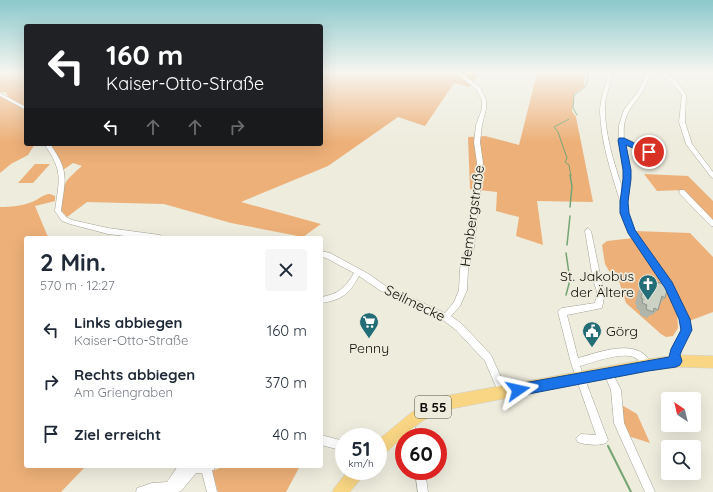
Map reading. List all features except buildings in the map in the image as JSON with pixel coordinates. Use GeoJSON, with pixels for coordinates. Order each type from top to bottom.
{"type":"FeatureCollection","features":[{"type":"Feature","properties":{"kind":"main road","name":"B 55"},"geometry":{"type":"LineString","coordinates":[[387,442],[408,423],[429,408],[445,403],[648,365],[676,361],[712,363]]}},
{"type":"Feature","properties":{"kind":"main road"},"geometry":{"type":"LineString","coordinates":[[340,492],[350,480]]}},
{"type":"Feature","properties":{"kind":"street"},"geometry":{"type":"LineString","coordinates":[[3,96],[24,108]]}},
{"type":"Feature","properties":{"kind":"street","name":"Hembergstraße"},"geometry":{"type":"LineString","coordinates":[[446,317],[457,304],[463,290],[464,269],[470,247],[480,163],[477,142],[478,125],[484,109],[484,100],[482,96]]}},
{"type":"Feature","properties":{"kind":"street"},"geometry":{"type":"LineString","coordinates":[[605,96],[603,104],[604,123],[619,189],[624,202]]}},
{"type":"Feature","properties":{"kind":"street"},"geometry":{"type":"LineString","coordinates":[[637,96],[625,113],[622,122],[622,140],[627,170],[624,213],[631,231],[668,285],[684,319],[686,330],[676,349],[676,361]]}},
{"type":"Feature","properties":{"kind":"street"},"geometry":{"type":"LineString","coordinates":[[684,96],[682,122],[689,144],[713,176]]}},
{"type":"Feature","properties":{"kind":"street"},"geometry":{"type":"LineString","coordinates":[[622,140],[629,142],[642,150],[656,154]]}},
{"type":"Feature","properties":{"kind":"street"},"geometry":{"type":"LineString","coordinates":[[49,146],[55,154],[62,170],[58,211],[64,219],[70,222],[108,231],[145,236]]}},
{"type":"Feature","properties":{"kind":"street"},"geometry":{"type":"LineString","coordinates":[[682,192],[713,224]]}},
{"type":"Feature","properties":{"kind":"street"},"geometry":{"type":"LineString","coordinates":[[581,439],[603,440],[575,363],[566,334],[562,312],[599,306],[602,292],[597,279],[588,230]]}},
{"type":"Feature","properties":{"kind":"street","name":"Seilmecke"},"geometry":{"type":"LineString","coordinates":[[323,254],[327,255],[358,272],[384,289],[446,317],[459,327],[488,358],[503,393]]}},
{"type":"Feature","properties":{"kind":"street"},"geometry":{"type":"LineString","coordinates":[[323,300],[335,297],[347,290],[358,272]]}},
{"type":"Feature","properties":{"kind":"street"},"geometry":{"type":"LineString","coordinates":[[575,363],[628,351],[640,356],[648,365]]}},
{"type":"Feature","properties":{"kind":"street"},"geometry":{"type":"LineString","coordinates":[[608,372],[616,390],[619,423],[621,429],[650,492]]}},
{"type":"Feature","properties":{"kind":"street"},"geometry":{"type":"LineString","coordinates":[[408,423],[410,428]]}},
{"type":"Feature","properties":{"kind":"street"},"geometry":{"type":"LineString","coordinates":[[323,441],[335,444]]}},
{"type":"Feature","properties":{"kind":"street"},"geometry":{"type":"LineString","coordinates":[[142,492],[152,488],[167,490],[177,487],[193,468]]}},
{"type":"Feature","properties":{"kind":"street"},"geometry":{"type":"LineString","coordinates":[[208,468],[212,492]]}},
{"type":"Feature","properties":{"kind":"street"},"geometry":{"type":"LineString","coordinates":[[421,480],[423,492]]}},
{"type":"Feature","properties":{"kind":"shaded area"},"geometry":{"type":"Polygon","coordinates":[[[0,96],[2,96],[24,106],[24,146],[34,146],[28,155],[11,164],[0,173],[0,96]]]}},
{"type":"Feature","properties":{"kind":"shaded area"},"geometry":{"type":"Polygon","coordinates":[[[24,96],[24,106],[8,97],[24,96]]]}},
{"type":"Feature","properties":{"kind":"shaded area"},"geometry":{"type":"Polygon","coordinates":[[[323,96],[445,96],[425,126],[398,117],[328,166],[241,202],[321,224],[304,236],[231,223],[164,204],[87,202],[67,217],[61,210],[63,189],[71,176],[82,166],[73,163],[63,170],[50,146],[323,146],[323,96]]]}},
{"type":"Feature","properties":{"kind":"shaded area"},"geometry":{"type":"Polygon","coordinates":[[[531,96],[574,96],[572,111],[576,117],[593,202],[537,201],[543,245],[516,236],[519,217],[496,211],[497,192],[470,189],[468,137],[485,136],[519,145],[531,96]]]}},
{"type":"Feature","properties":{"kind":"shaded area"},"geometry":{"type":"Polygon","coordinates":[[[35,164],[50,164],[33,183],[18,183],[35,164]]]}},
{"type":"Feature","properties":{"kind":"shaded area"},"geometry":{"type":"Polygon","coordinates":[[[644,174],[688,176],[713,201],[713,221],[683,190],[657,191],[644,174]]]}},
{"type":"Feature","properties":{"kind":"shaded area"},"geometry":{"type":"Polygon","coordinates":[[[50,194],[55,196],[55,201],[35,206],[48,236],[24,236],[24,468],[84,468],[61,492],[0,492],[0,207],[24,204],[50,194]]]}},
{"type":"Feature","properties":{"kind":"shaded area"},"geometry":{"type":"Polygon","coordinates":[[[635,231],[690,233],[713,257],[713,312],[689,321],[681,300],[636,235],[635,231]]]}},
{"type":"Feature","properties":{"kind":"shaded area"},"geometry":{"type":"Polygon","coordinates":[[[634,238],[668,288],[677,310],[678,328],[673,336],[666,337],[661,334],[626,303],[618,278],[609,271],[605,264],[602,245],[607,241],[634,238]]]}},
{"type":"Feature","properties":{"kind":"shaded area"},"geometry":{"type":"Polygon","coordinates":[[[620,404],[637,414],[650,443],[625,435],[620,404]]]}},
{"type":"Feature","properties":{"kind":"shaded area"},"geometry":{"type":"Polygon","coordinates":[[[220,468],[299,468],[286,492],[218,492],[212,471],[220,468]]]}},
{"type":"Feature","properties":{"kind":"waterway"},"geometry":{"type":"LineString","coordinates":[[574,96],[573,108],[577,115]]}},
{"type":"Feature","properties":{"kind":"waterway"},"geometry":{"type":"LineString","coordinates":[[569,119],[554,127],[558,132],[567,158],[565,162],[569,165],[571,176]]}},
{"type":"Feature","properties":{"kind":"waterway"},"geometry":{"type":"LineString","coordinates":[[570,175],[572,186],[570,207]]}},
{"type":"Feature","properties":{"kind":"waterway"},"geometry":{"type":"LineString","coordinates":[[567,245],[570,216]]}},
{"type":"Feature","properties":{"kind":"waterway"},"geometry":{"type":"LineString","coordinates":[[566,253],[570,280],[566,295]]}},
{"type":"Feature","properties":{"kind":"waterway"},"geometry":{"type":"LineString","coordinates":[[608,446],[631,492]]}},
{"type":"Feature","properties":{"kind":"place","name":"St. Jakobus der Ältere"},"geometry":{"type":"Point","coordinates":[648,301]}},
{"type":"Feature","properties":{"kind":"place","name":"Penny"},"geometry":{"type":"Point","coordinates":[369,339]}},
{"type":"Feature","properties":{"kind":"place","name":"Görg"},"geometry":{"type":"Point","coordinates":[592,348]}},
{"type":"Feature","properties":{"kind":"route"},"geometry":{"type":"LineString","coordinates":[[518,390],[676,361],[676,349],[686,330],[684,319],[677,300],[631,231],[624,213],[627,170],[622,140],[649,152]]}}]}
